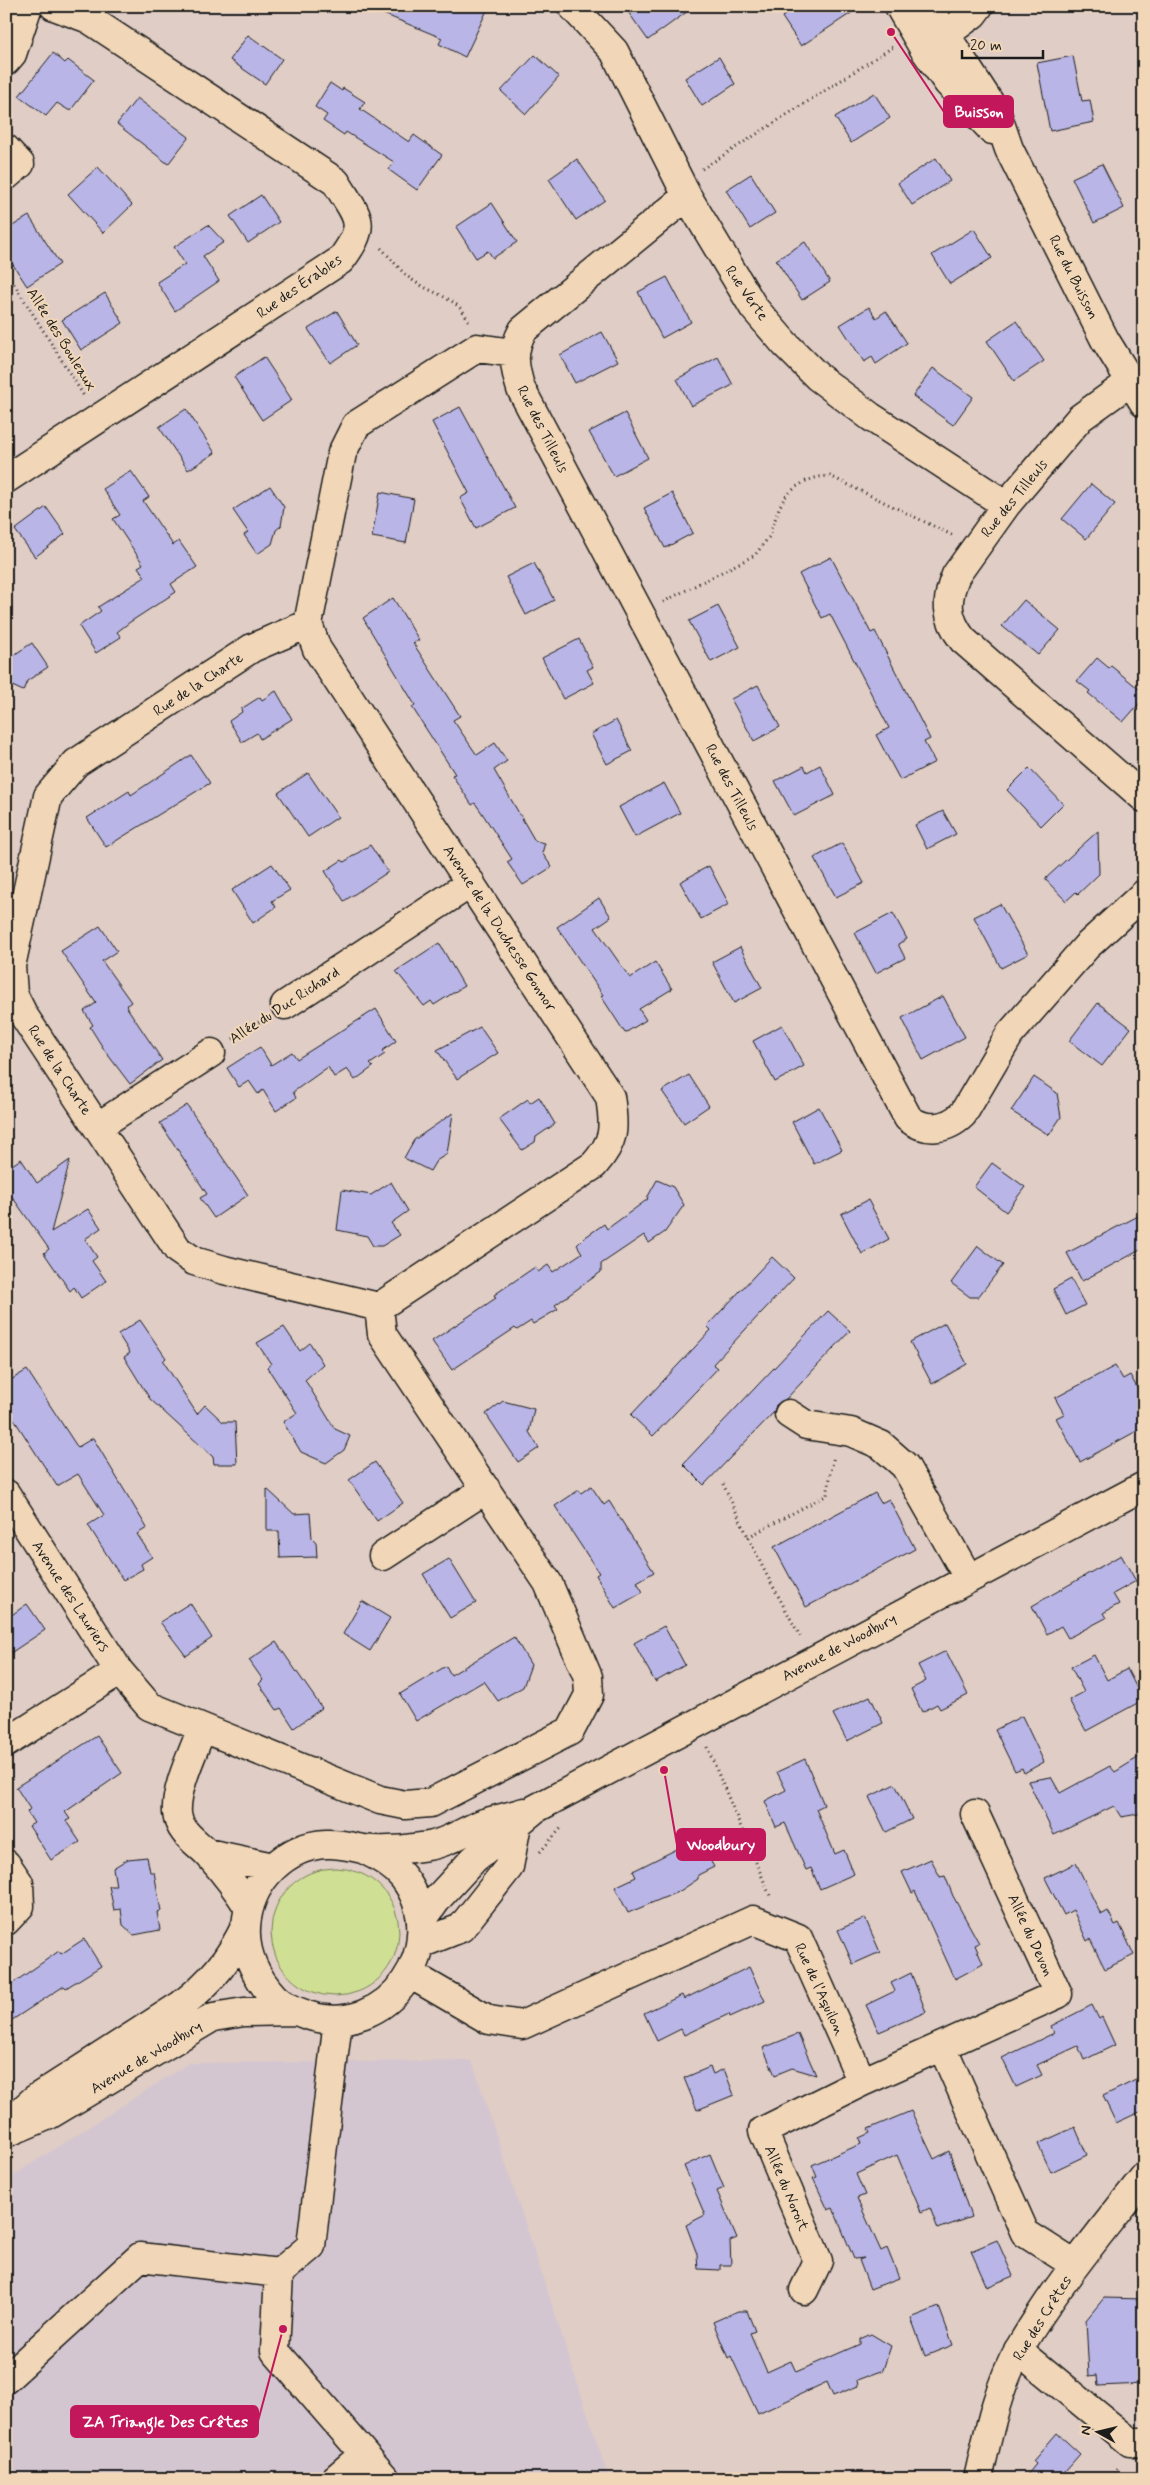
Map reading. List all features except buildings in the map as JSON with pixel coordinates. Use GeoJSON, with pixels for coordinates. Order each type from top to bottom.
{"type":"FeatureCollection","features":[{"type":"Feature","properties":{"kind":"street"},"geometry":{"type":"LineString","coordinates":[[6,62],[12,54],[28,6]]}},
{"type":"Feature","properties":{"kind":"street"},"geometry":{"type":"LineString","coordinates":[[54,6],[89,19],[336,182],[358,220],[356,240]]}},
{"type":"Feature","properties":{"kind":"street","name":"Rue Verte"},"geometry":{"type":"LineString","coordinates":[[572,6],[614,52],[684,190],[754,308],[785,344],[811,371],[871,417],[1006,505]]}},
{"type":"Feature","properties":{"kind":"street","name":"Rue du Buisson"},"geometry":{"type":"LineString","coordinates":[[899,6],[997,114],[1009,149],[1105,340],[1137,392]]}},
{"type":"Feature","properties":{"kind":"street","name":"Rue du Buisson"},"geometry":{"type":"LineString","coordinates":[[927,6],[934,43]]}},
{"type":"Feature","properties":{"kind":"street"},"geometry":{"type":"LineString","coordinates":[[934,43],[979,6]]}},
{"type":"Feature","properties":{"kind":"street"},"geometry":{"type":"LineString","coordinates":[[6,149],[20,164],[6,176]]}},
{"type":"Feature","properties":{"kind":"street","name":"Rue des Tilleuls"},"geometry":{"type":"LineString","coordinates":[[684,190],[523,330],[516,342],[514,353],[516,373],[521,389],[908,1118],[915,1124],[935,1128],[946,1126],[959,1118],[1010,1034],[1086,947],[1144,894]]}},
{"type":"Feature","properties":{"kind":"street","name":"Rue des Érables"},"geometry":{"type":"LineString","coordinates":[[6,479],[341,260],[356,240]]}},
{"type":"Feature","properties":{"kind":"street"},"geometry":{"type":"LineString","coordinates":[[308,624],[342,453],[356,425],[477,348],[514,353]]}},
{"type":"Feature","properties":{"kind":"street","name":"Rue des Tilleuls"},"geometry":{"type":"LineString","coordinates":[[1137,392],[1080,418],[1006,505],[975,546],[951,588],[948,606],[952,626],[963,640],[1144,798]]}},
{"type":"Feature","properties":{"kind":"street","name":"Avenue de la Duchesse Gonnor"},"geometry":{"type":"LineString","coordinates":[[308,624],[317,649],[610,1097],[614,1119],[609,1148],[594,1165],[379,1307]]}},
{"type":"Feature","properties":{"kind":"street","name":"Rue de la Charte"},"geometry":{"type":"LineString","coordinates":[[308,624],[252,648],[76,763],[48,796],[11,966],[13,994],[24,1016],[178,1250],[194,1261],[379,1307]]}},
{"type":"Feature","properties":{"kind":"street","name":"Allée du Duc Richard"},"geometry":{"type":"LineString","coordinates":[[285,1005],[471,883]]}},
{"type":"Feature","properties":{"kind":"street","name":"Allée du Duc Richard"},"geometry":{"type":"LineString","coordinates":[[97,1127],[211,1053]]}},
{"type":"Feature","properties":{"kind":"street"},"geometry":{"type":"LineString","coordinates":[[379,1307],[382,1334],[486,1489],[383,1556]]}},
{"type":"Feature","properties":{"kind":"street"},"geometry":{"type":"LineString","coordinates":[[789,1414],[806,1425],[851,1432],[881,1445],[905,1466],[969,1579]]}},
{"type":"Feature","properties":{"kind":"street","name":"Avenue de Woodbury"},"geometry":{"type":"LineString","coordinates":[[247,1916],[246,1946],[252,1966],[262,1984],[277,2000],[295,2011],[316,2018],[338,2020],[360,2016],[380,2006],[397,1992],[410,1974],[421,1933],[438,1898],[474,1859],[526,1817],[814,1661],[1144,1486]]}},
{"type":"Feature","properties":{"kind":"street","name":"Avenue des Lauriers"},"geometry":{"type":"LineString","coordinates":[[6,1494],[120,1671],[149,1706],[380,1800],[405,1806],[430,1803],[570,1731],[589,1695],[588,1677],[548,1583],[486,1489]]}},
{"type":"Feature","properties":{"kind":"street"},"geometry":{"type":"LineString","coordinates":[[6,1743],[120,1671]]}},
{"type":"Feature","properties":{"kind":"street"},"geometry":{"type":"LineString","coordinates":[[202,1728],[179,1793],[177,1814],[188,1837],[207,1853],[238,1890],[247,1916]]}},
{"type":"Feature","properties":{"kind":"street","name":"Allée du Devon"},"geometry":{"type":"LineString","coordinates":[[942,2046],[1058,1994],[974,1814]]}},
{"type":"Feature","properties":{"kind":"street"},"geometry":{"type":"LineString","coordinates":[[421,1933],[461,1928],[510,1867],[526,1817]]}},
{"type":"Feature","properties":{"kind":"street","name":"Avenue de Woodbury"},"geometry":{"type":"LineString","coordinates":[[363,1849],[393,1850],[431,1845],[485,1823],[526,1817]]}},
{"type":"Feature","properties":{"kind":"street","name":"Avenue de Woodbury"},"geometry":{"type":"LineString","coordinates":[[6,2125],[35,2099],[181,2005],[204,1987],[223,1966],[247,1916],[258,1886],[273,1867],[289,1856],[316,1846],[344,1844],[363,1849],[385,1860],[403,1877],[415,1898],[421,1933]]}},
{"type":"Feature","properties":{"kind":"street"},"geometry":{"type":"LineString","coordinates":[[207,1853],[273,1867]]}},
{"type":"Feature","properties":{"kind":"street"},"geometry":{"type":"LineString","coordinates":[[6,1864],[19,1883],[20,1906],[6,1921]]}},
{"type":"Feature","properties":{"kind":"street","name":"Rue de l'Aquilon"},"geometry":{"type":"LineString","coordinates":[[410,1974],[489,2020],[522,2025],[753,1920],[798,1938],[862,2082]]}},
{"type":"Feature","properties":{"kind":"street","name":"Avenue de Woodbury"},"geometry":{"type":"LineString","coordinates":[[6,2133],[49,2114],[213,2017],[244,2012],[295,2011]]}},
{"type":"Feature","properties":{"kind":"street"},"geometry":{"type":"LineString","coordinates":[[6,2379],[140,2257],[279,2273],[311,2246],[338,2020]]}},
{"type":"Feature","properties":{"kind":"street"},"geometry":{"type":"LineString","coordinates":[[862,2082],[942,2046],[1025,2233],[1075,2265]]}},
{"type":"Feature","properties":{"kind":"street","name":"Allée du Noroit"},"geometry":{"type":"LineString","coordinates":[[804,2290],[818,2261],[763,2131],[862,2082]]}},
{"type":"Feature","properties":{"kind":"street","name":"Rue des Crêtes"},"geometry":{"type":"LineString","coordinates":[[978,2479],[993,2414],[1018,2350],[1075,2265],[1144,2177]]}},
{"type":"Feature","properties":{"kind":"street"},"geometry":{"type":"LineString","coordinates":[[279,2273],[275,2351],[386,2479]]}},
{"type":"Feature","properties":{"kind":"street"},"geometry":{"type":"LineString","coordinates":[[1018,2350],[1130,2442],[1144,2442]]}},
{"type":"Feature","properties":{"kind":"street"},"geometry":{"type":"LineString","coordinates":[[335,2479],[364,2454]]}},
{"type":"Feature","properties":{"kind":"path"},"geometry":{"type":"LineString","coordinates":[[684,190],[887,51]]}},
{"type":"Feature","properties":{"kind":"path"},"geometry":{"type":"LineString","coordinates":[[356,240],[380,247],[412,280],[443,295],[466,315],[477,348]]}},
{"type":"Feature","properties":{"kind":"path","name":"Allée des Bouleaux"},"geometry":{"type":"LineString","coordinates":[[6,271],[98,419]]}},
{"type":"Feature","properties":{"kind":"path"},"geometry":{"type":"LineString","coordinates":[[641,614],[755,555],[769,537],[785,497],[796,486],[818,476],[830,476],[975,546]]}},
{"type":"Feature","properties":{"kind":"path","name":"Allée du Duc Richard"},"geometry":{"type":"LineString","coordinates":[[211,1053],[285,1005]]}},
{"type":"Feature","properties":{"kind":"path"},"geometry":{"type":"LineString","coordinates":[[748,1538],[826,1495],[838,1430]]}},
{"type":"Feature","properties":{"kind":"path"},"geometry":{"type":"LineString","coordinates":[[723,1484],[748,1538],[814,1661]]}},
{"type":"Feature","properties":{"kind":"path"},"geometry":{"type":"LineString","coordinates":[[704,1741],[786,1933]]}},
{"type":"Feature","properties":{"kind":"path"},"geometry":{"type":"LineString","coordinates":[[6,2166],[14,2160]]}},
{"type":"Feature","properties":{"kind":"shaded area"},"geometry":{"type":"Polygon","coordinates":[[[472,2061],[609,2479],[6,2479],[6,2180],[189,2063],[472,2061]]]}},
{"type":"Feature","properties":{"kind":"green space"},"geometry":{"type":"Polygon","coordinates":[[[335,1868],[359,1873],[380,1887],[394,1908],[399,1932],[394,1956],[380,1977],[359,1991],[335,1996],[311,1991],[290,1977],[276,1956],[271,1932],[276,1908],[290,1887],[311,1873],[335,1868]]]}},
{"type":"Feature","properties":{"kind":"place","name":"Buisson"},"geometry":{"type":"Point","coordinates":[891,32]}},
{"type":"Feature","properties":{"kind":"place","name":"Woodbury"},"geometry":{"type":"Point","coordinates":[664,1770]}},
{"type":"Feature","properties":{"kind":"place","name":"ZA Triangle Des Crêtes"},"geometry":{"type":"Point","coordinates":[283,2329]}}]}
